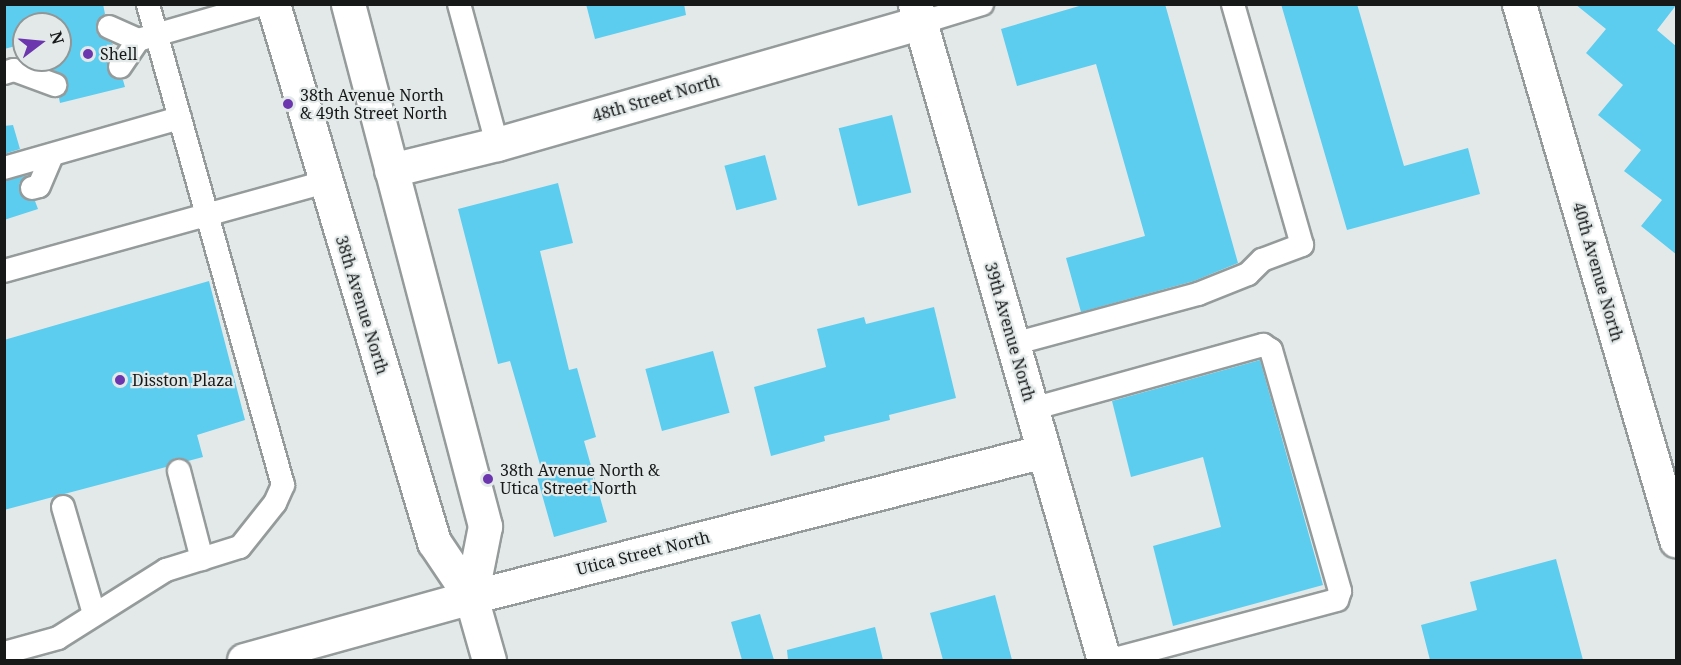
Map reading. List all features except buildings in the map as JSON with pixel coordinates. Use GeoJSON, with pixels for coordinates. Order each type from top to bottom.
{"type":"FeatureCollection","features":[{"type":"Feature","properties":{"kind":"street","name":"38th Avenue North"},"geometry":{"type":"LineString","coordinates":[[273,4],[324,182],[434,542],[471,597],[489,660]]}},
{"type":"Feature","properties":{"kind":"street","name":"38th Avenue North"},"geometry":{"type":"LineString","coordinates":[[348,4],[485,526],[471,597]]}},
{"type":"Feature","properties":{"kind":"street","name":"40th Avenue North"},"geometry":{"type":"LineString","coordinates":[[1519,4],[1672,508],[1677,540]]}},
{"type":"Feature","properties":{"kind":"street","name":"48th Street North"},"geometry":{"type":"LineString","coordinates":[[391,170],[497,144],[917,14]]}},
{"type":"Feature","properties":{"kind":"street","name":"39th Avenue North"},"geometry":{"type":"LineString","coordinates":[[917,14],[1104,660]]}},
{"type":"Feature","properties":{"kind":"street","name":"Utica Street North"},"geometry":{"type":"LineString","coordinates":[[244,660],[471,597],[1044,451]]}},
{"type":"Feature","properties":{"kind":"lane"},"geometry":{"type":"LineString","coordinates":[[4,652],[58,638],[166,570],[240,547],[275,503],[283,484],[180,118],[147,38],[148,4]]}},
{"type":"Feature","properties":{"kind":"lane"},"geometry":{"type":"LineString","coordinates":[[120,68],[147,38],[263,4]]}},
{"type":"Feature","properties":{"kind":"lane"},"geometry":{"type":"LineString","coordinates":[[459,4],[497,144]]}},
{"type":"Feature","properties":{"kind":"lane"},"geometry":{"type":"LineString","coordinates":[[917,14],[982,4]]}},
{"type":"Feature","properties":{"kind":"lane"},"geometry":{"type":"LineString","coordinates":[[1013,344],[1197,294],[1248,274],[1262,260],[1302,245],[1233,4]]}},
{"type":"Feature","properties":{"kind":"lane"},"geometry":{"type":"LineString","coordinates":[[109,27],[147,38]]}},
{"type":"Feature","properties":{"kind":"lane"},"geometry":{"type":"LineString","coordinates":[[24,72],[55,85]]}},
{"type":"Feature","properties":{"kind":"lane"},"geometry":{"type":"LineString","coordinates":[[4,168],[180,118]]}},
{"type":"Feature","properties":{"kind":"lane"},"geometry":{"type":"LineString","coordinates":[[32,188],[39,186],[52,155]]}},
{"type":"Feature","properties":{"kind":"lane"},"geometry":{"type":"LineString","coordinates":[[4,271],[324,182]]}},
{"type":"Feature","properties":{"kind":"lane"},"geometry":{"type":"LineString","coordinates":[[1032,409],[1263,345],[1271,350],[1341,591],[1337,600],[1111,660]]}},
{"type":"Feature","properties":{"kind":"lane"},"geometry":{"type":"LineString","coordinates":[[180,471],[202,559]]}},
{"type":"Feature","properties":{"kind":"lane"},"geometry":{"type":"LineString","coordinates":[[63,507],[94,614]]}},
{"type":"Feature","properties":{"kind":"place","name":"Shell"},"geometry":{"type":"Point","coordinates":[88,54]}},
{"type":"Feature","properties":{"kind":"place","name":"38th Avenue North & 49th Street North"},"geometry":{"type":"Point","coordinates":[288,104]}},
{"type":"Feature","properties":{"kind":"place","name":"Disston Plaza"},"geometry":{"type":"Point","coordinates":[120,380]}},
{"type":"Feature","properties":{"kind":"place","name":"38th Avenue North & Utica Street North"},"geometry":{"type":"Point","coordinates":[488,479]}}]}
